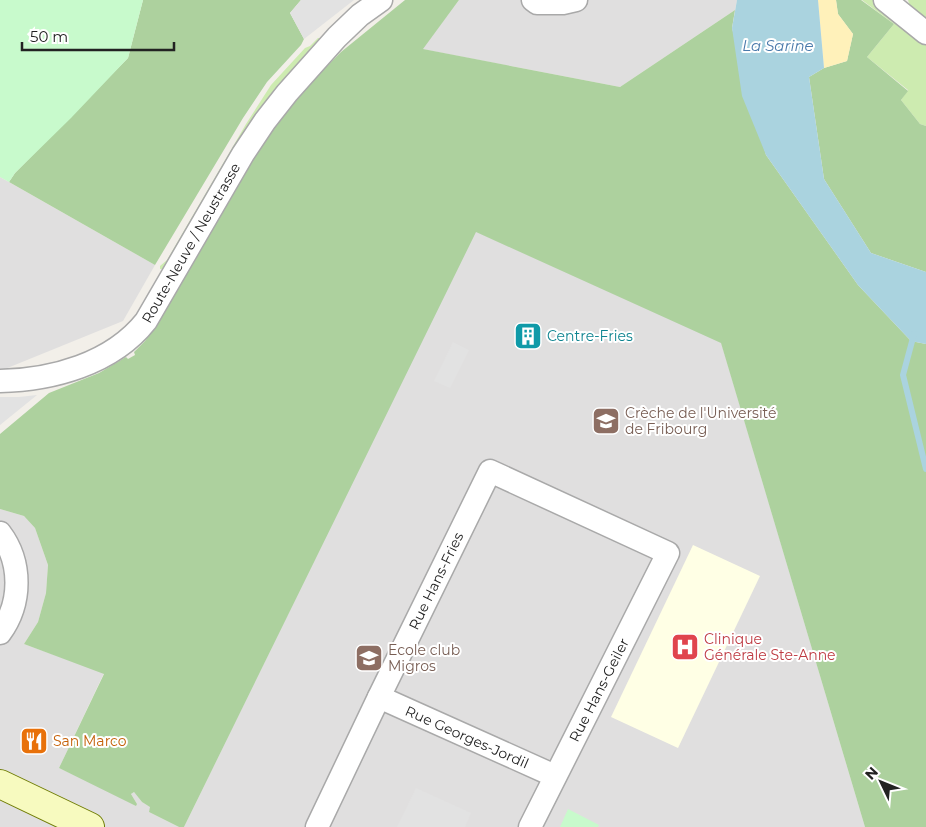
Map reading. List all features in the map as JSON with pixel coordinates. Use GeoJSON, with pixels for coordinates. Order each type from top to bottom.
{"type":"FeatureCollection","features":[{"type":"Feature","properties":{"kind":"main road"},"geometry":{"type":"LineString","coordinates":[[0,784],[90,827]]}},
{"type":"Feature","properties":{"kind":"street","name":"Route-Neuve / Neustrasse"},"geometry":{"type":"LineString","coordinates":[[0,381],[35,379],[78,367],[111,352],[138,332],[242,154],[287,93],[360,15],[381,0]]}},
{"type":"Feature","properties":{"kind":"street"},"geometry":{"type":"LineString","coordinates":[[534,0],[537,3],[562,3],[576,0]]}},
{"type":"Feature","properties":{"kind":"street"},"geometry":{"type":"LineString","coordinates":[[885,0],[926,33]]}},
{"type":"Feature","properties":{"kind":"street","name":"Rue Hans-Geiler"},"geometry":{"type":"LineString","coordinates":[[490,471],[668,553],[530,827]]}},
{"type":"Feature","properties":{"kind":"street","name":"Rue Hans-Fries"},"geometry":{"type":"LineString","coordinates":[[317,827],[378,697],[490,471]]}},
{"type":"Feature","properties":{"kind":"street"},"geometry":{"type":"LineString","coordinates":[[0,533],[11,552],[16,578],[15,598],[12,609],[0,633]]}},
{"type":"Feature","properties":{"kind":"street","name":"Rue Georges-Jordil"},"geometry":{"type":"LineString","coordinates":[[378,697],[555,776]]}},
{"type":"Feature","properties":{"kind":"shaded area"},"geometry":{"type":"Polygon","coordinates":[[[301,0],[354,0],[304,39],[290,13],[301,0]]]}},
{"type":"Feature","properties":{"kind":"shaded area"},"geometry":{"type":"Polygon","coordinates":[[[459,0],[737,0],[735,10],[620,87],[422,49],[459,0]]]}},
{"type":"Feature","properties":{"kind":"shaded area"},"geometry":{"type":"Polygon","coordinates":[[[0,177],[155,265],[123,321],[0,371],[0,177]]]}},
{"type":"Feature","properties":{"kind":"shaded area"},"geometry":{"type":"Polygon","coordinates":[[[475,231],[721,342],[865,827],[184,827],[475,231]]]}},
{"type":"Feature","properties":{"kind":"shaded area"},"geometry":{"type":"Polygon","coordinates":[[[453,342],[469,350],[450,388],[434,381],[453,342]]]}},
{"type":"Feature","properties":{"kind":"shaded area"},"geometry":{"type":"Polygon","coordinates":[[[37,395],[0,425],[0,397],[37,395]]]}},
{"type":"Feature","properties":{"kind":"shaded area"},"geometry":{"type":"Polygon","coordinates":[[[0,509],[24,516],[35,528],[48,565],[46,593],[38,622],[24,644],[104,673],[59,768],[137,804],[131,794],[134,792],[142,802],[151,807],[149,812],[179,827],[0,827],[0,509]]]}},
{"type":"Feature","properties":{"kind":"shaded area","name":"Clinique Générale Ste-Anne"},"geometry":{"type":"Polygon","coordinates":[[[693,545],[760,576],[678,748],[611,717],[693,545]]]}},
{"type":"Feature","properties":{"kind":"shaded area"},"geometry":{"type":"Polygon","coordinates":[[[416,788],[471,813],[465,827],[397,827],[416,788]]]}},
{"type":"Feature","properties":{"kind":"green space"},"geometry":{"type":"Polygon","coordinates":[[[0,0],[143,0],[128,58],[15,173],[9,182],[0,177],[0,0]]]}},
{"type":"Feature","properties":{"kind":"green space"},"geometry":{"type":"Polygon","coordinates":[[[143,0],[301,0],[290,13],[304,39],[301,45],[267,82],[243,118],[155,265],[9,182],[15,173],[128,58],[143,0]]]}},
{"type":"Feature","properties":{"kind":"green space"},"geometry":{"type":"Polygon","coordinates":[[[405,0],[459,0],[423,49],[620,87],[735,10],[732,28],[766,155],[858,285],[911,341],[926,344],[926,827],[865,827],[721,343],[476,232],[184,827],[179,827],[149,812],[150,807],[142,802],[134,792],[131,794],[137,804],[136,806],[59,768],[104,674],[24,644],[38,622],[46,593],[48,565],[35,528],[24,516],[0,509],[0,434],[49,393],[99,373],[126,357],[128,359],[135,355],[134,352],[145,341],[157,324],[260,144],[294,99],[341,52],[405,0]]]}},
{"type":"Feature","properties":{"kind":"green space"},"geometry":{"type":"Polygon","coordinates":[[[836,0],[861,0],[894,24],[867,57],[908,91],[901,100],[920,124],[926,126],[926,272],[871,253],[824,179],[809,77],[824,68],[847,61],[853,34],[838,14],[836,0]]]}},
{"type":"Feature","properties":{"kind":"green space"},"geometry":{"type":"Polygon","coordinates":[[[862,0],[875,0],[926,40],[926,126],[920,124],[901,100],[908,90],[867,57],[894,24],[862,0]]]}},
{"type":"Feature","properties":{"kind":"green space"},"geometry":{"type":"Polygon","coordinates":[[[908,0],[926,0],[926,19],[910,7],[908,0]]]}},
{"type":"Feature","properties":{"kind":"green space"},"geometry":{"type":"Polygon","coordinates":[[[318,38],[321,38],[166,269],[160,269],[160,266],[167,260],[246,124],[271,85],[305,48],[318,38]]]}},
{"type":"Feature","properties":{"kind":"green space"},"geometry":{"type":"Polygon","coordinates":[[[568,809],[599,825],[598,827],[560,827],[568,809]]]}},
{"type":"Feature","properties":{"kind":"sand"},"geometry":{"type":"Polygon","coordinates":[[[818,0],[836,0],[838,14],[853,34],[847,61],[824,68],[818,0]]]}},
{"type":"Feature","properties":{"kind":"water","name":"La Sarine"},"geometry":{"type":"Polygon","coordinates":[[[737,0],[818,0],[824,68],[809,77],[824,179],[871,253],[926,272],[926,344],[911,341],[858,285],[766,155],[742,96],[732,28],[737,0]]]}},
{"type":"Feature","properties":{"kind":"waterway"},"geometry":{"type":"LineString","coordinates":[[914,334],[903,375],[926,469]]}},
{"type":"Feature","properties":{"kind":"place","name":"Centre-Fries"},"geometry":{"type":"Point","coordinates":[528,336]}},
{"type":"Feature","properties":{"kind":"place","name":"Crèche de l'Université de Fribourg"},"geometry":{"type":"Point","coordinates":[606,421]}},
{"type":"Feature","properties":{"kind":"place","name":"Clinique Générale Ste-Anne"},"geometry":{"type":"Point","coordinates":[685,647]}},
{"type":"Feature","properties":{"kind":"place","name":"Ecole club Migros"},"geometry":{"type":"Point","coordinates":[369,658]}},
{"type":"Feature","properties":{"kind":"place","name":"San Marco"},"geometry":{"type":"Point","coordinates":[34,741]}}]}
